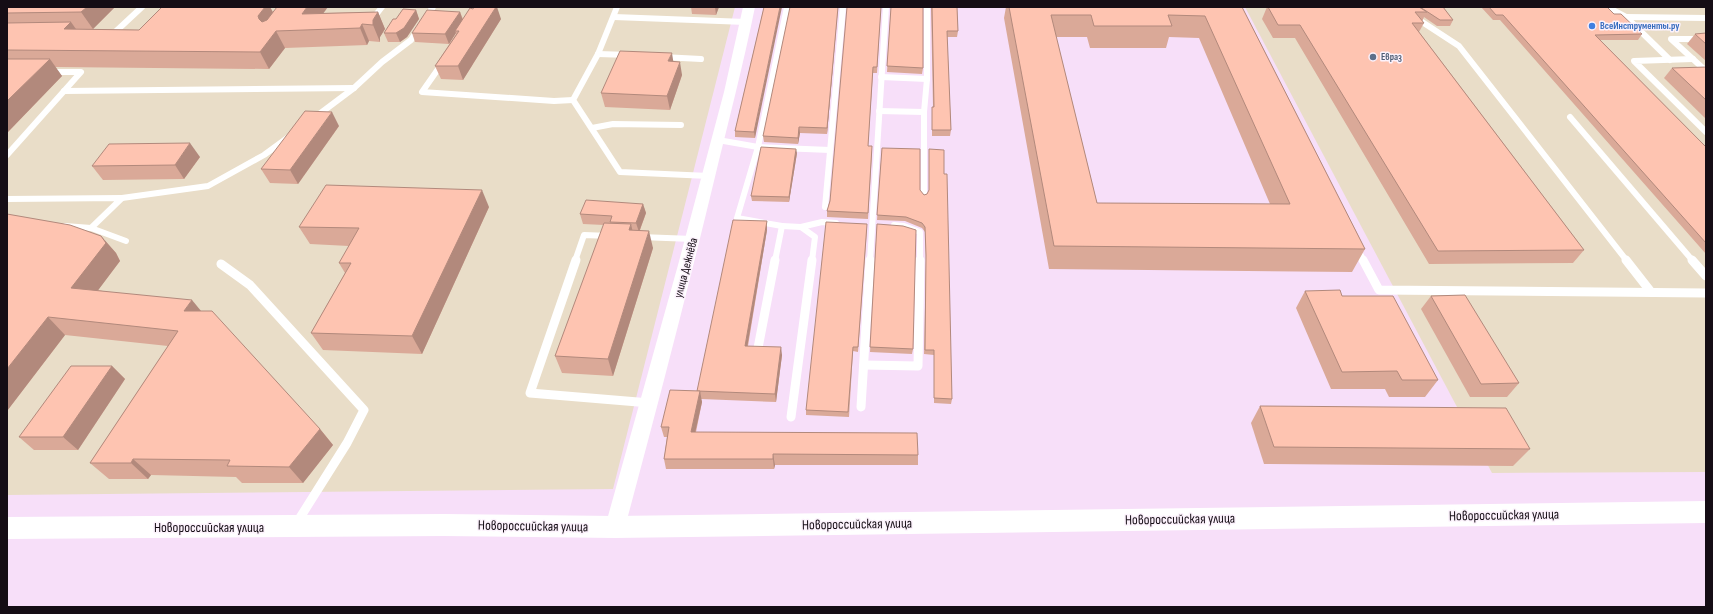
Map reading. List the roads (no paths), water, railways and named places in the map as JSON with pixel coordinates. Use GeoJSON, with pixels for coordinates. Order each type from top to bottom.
{"type":"FeatureCollection","features":[{"type":"Feature","properties":{"kind":"street","name":"улица Дежнёва"},"geometry":{"type":"LineString","coordinates":[[615,528],[650,403],[693,239],[718,140],[747,14]]}},
{"type":"Feature","properties":{"kind":"street","name":"Новороссийская улица"},"geometry":{"type":"LineString","coordinates":[[7,528],[444,525],[615,528],[1706,512]]}},
{"type":"Feature","properties":{"kind":"lane"},"geometry":{"type":"LineString","coordinates":[[106,34],[113,34],[142,7]]}},
{"type":"Feature","properties":{"kind":"lane"},"geometry":{"type":"LineString","coordinates":[[369,24],[382,7]]}},
{"type":"Feature","properties":{"kind":"lane"},"geometry":{"type":"LineString","coordinates":[[309,122],[354,88],[382,62],[411,40],[433,7]]}},
{"type":"Feature","properties":{"kind":"lane"},"geometry":{"type":"LineString","coordinates":[[573,100],[598,54],[617,7]]}},
{"type":"Feature","properties":{"kind":"lane"},"geometry":{"type":"LineString","coordinates":[[787,7],[758,147],[737,218],[782,226],[801,227],[822,222],[844,223]]}},
{"type":"Feature","properties":{"kind":"lane"},"geometry":{"type":"LineString","coordinates":[[825,207],[842,7]]}},
{"type":"Feature","properties":{"kind":"lane"},"geometry":{"type":"LineString","coordinates":[[861,407],[876,224],[879,111],[886,7]]}},
{"type":"Feature","properties":{"kind":"lane"},"geometry":{"type":"LineString","coordinates":[[924,196],[924,112],[927,79],[927,7]]}},
{"type":"Feature","properties":{"kind":"lane"},"geometry":{"type":"LineString","coordinates":[[1607,7],[1626,17],[1670,60]]}},
{"type":"Feature","properties":{"kind":"lane"},"geometry":{"type":"LineString","coordinates":[[614,17],[747,14]]}},
{"type":"Feature","properties":{"kind":"lane"},"geometry":{"type":"LineString","coordinates":[[1406,15],[1413,16],[1459,46],[1650,292]]}},
{"type":"Feature","properties":{"kind":"lane"},"geometry":{"type":"LineString","coordinates":[[1626,17],[1706,18]]}},
{"type":"Feature","properties":{"kind":"lane"},"geometry":{"type":"LineString","coordinates":[[1706,39],[1671,39],[1706,71]]}},
{"type":"Feature","properties":{"kind":"lane"},"geometry":{"type":"LineString","coordinates":[[598,54],[638,56]]}},
{"type":"Feature","properties":{"kind":"lane"},"geometry":{"type":"LineString","coordinates":[[447,55],[422,92],[554,101],[573,100]]}},
{"type":"Feature","properties":{"kind":"lane"},"geometry":{"type":"LineString","coordinates":[[653,56],[701,59]]}},
{"type":"Feature","properties":{"kind":"lane"},"geometry":{"type":"LineString","coordinates":[[1693,59],[1634,61],[1706,132]]}},
{"type":"Feature","properties":{"kind":"lane"},"geometry":{"type":"LineString","coordinates":[[7,155],[81,72],[44,72]]}},
{"type":"Feature","properties":{"kind":"lane"},"geometry":{"type":"LineString","coordinates":[[881,77],[927,79]]}},
{"type":"Feature","properties":{"kind":"lane"},"geometry":{"type":"LineString","coordinates":[[64,91],[354,88]]}},
{"type":"Feature","properties":{"kind":"lane"},"geometry":{"type":"LineString","coordinates":[[573,100],[620,172],[709,176]]}},
{"type":"Feature","properties":{"kind":"lane"},"geometry":{"type":"LineString","coordinates":[[879,111],[924,112]]}},
{"type":"Feature","properties":{"kind":"lane"},"geometry":{"type":"LineString","coordinates":[[1570,117],[1706,276]]}},
{"type":"Feature","properties":{"kind":"lane"},"geometry":{"type":"LineString","coordinates":[[592,128],[613,124],[681,125]]}},
{"type":"Feature","properties":{"kind":"lane"},"geometry":{"type":"LineString","coordinates":[[7,199],[122,198],[208,186],[264,155],[296,131]]}},
{"type":"Feature","properties":{"kind":"lane"},"geometry":{"type":"LineString","coordinates":[[718,140],[758,147],[830,150]]}},
{"type":"Feature","properties":{"kind":"lane"},"geometry":{"type":"LineString","coordinates":[[91,228],[122,198]]}},
{"type":"Feature","properties":{"kind":"lane"},"geometry":{"type":"LineString","coordinates":[[864,365],[918,366],[920,232],[904,226],[876,224]]}},
{"type":"Feature","properties":{"kind":"lane"},"geometry":{"type":"LineString","coordinates":[[54,225],[91,228],[126,242]]}},
{"type":"Feature","properties":{"kind":"lane"},"geometry":{"type":"LineString","coordinates":[[758,348],[782,226]]}},
{"type":"Feature","properties":{"kind":"lane"},"geometry":{"type":"LineString","coordinates":[[791,417],[815,237],[801,227]]}},
{"type":"Feature","properties":{"kind":"lane"},"geometry":{"type":"LineString","coordinates":[[615,236],[584,235],[530,393],[650,403]]}},
{"type":"Feature","properties":{"kind":"lane"},"geometry":{"type":"LineString","coordinates":[[631,236],[693,239]]}},
{"type":"Feature","properties":{"kind":"lane"},"geometry":{"type":"LineString","coordinates":[[1353,242],[1379,290],[1706,293]]}},
{"type":"Feature","properties":{"kind":"lane"},"geometry":{"type":"LineString","coordinates":[[221,264],[250,285],[364,410],[347,444],[294,526]]}},
{"type":"Feature","properties":{"kind":"place","name":"ВсеИнструменты.ру"},"geometry":{"type":"Point","coordinates":[1592,26]}},
{"type":"Feature","properties":{"kind":"place","name":"Евраз"},"geometry":{"type":"Point","coordinates":[1373,57]}}]}
